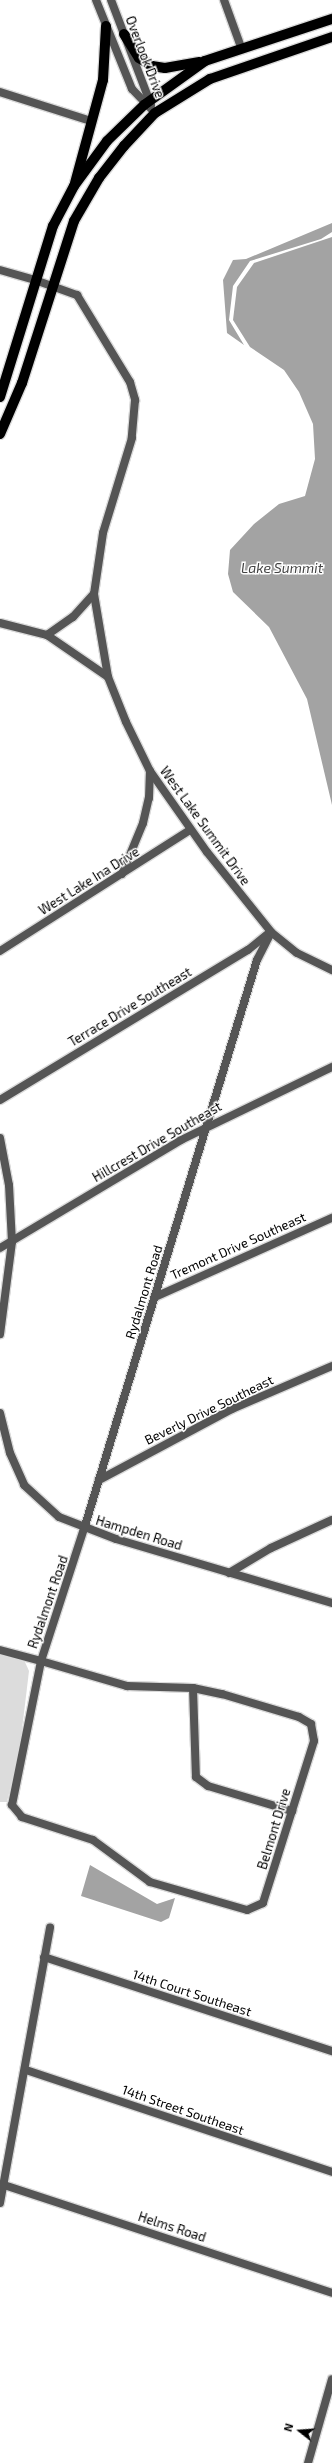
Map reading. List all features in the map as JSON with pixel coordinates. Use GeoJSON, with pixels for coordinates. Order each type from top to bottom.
{"type":"FeatureCollection","features":[{"type":"Feature","properties":{"kind":"main road"},"geometry":{"type":"LineString","coordinates":[[124,34],[139,58],[152,66],[165,68],[205,61],[241,47],[332,19]]}},
{"type":"Feature","properties":{"kind":"main road"},"geometry":{"type":"LineString","coordinates":[[74,186],[107,58],[106,26]]}},
{"type":"Feature","properties":{"kind":"main road"},"geometry":{"type":"LineString","coordinates":[[0,434],[22,383],[51,286],[74,220],[99,178],[155,113],[210,79],[332,37]]}},
{"type":"Feature","properties":{"kind":"main road"},"geometry":{"type":"LineString","coordinates":[[0,396],[53,226],[74,186],[107,141],[147,103],[205,61]]}},
{"type":"Feature","properties":{"kind":"street","name":"Overlook Drive"},"geometry":{"type":"LineString","coordinates":[[96,0],[132,89],[155,113]]}},
{"type":"Feature","properties":{"kind":"street","name":"Overlook Drive"},"geometry":{"type":"LineString","coordinates":[[110,0],[124,34],[147,103]]}},
{"type":"Feature","properties":{"kind":"street"},"geometry":{"type":"LineString","coordinates":[[224,0],[241,47]]}},
{"type":"Feature","properties":{"kind":"street"},"geometry":{"type":"LineString","coordinates":[[0,92],[91,121]]}},
{"type":"Feature","properties":{"kind":"street","name":"West Lake Summit Drive"},"geometry":{"type":"LineString","coordinates":[[0,270],[35,280],[77,295],[83,302],[130,382],[135,400],[132,438],[103,533],[94,594],[108,677],[150,771],[190,830],[271,932],[297,953],[332,970]]}},
{"type":"Feature","properties":{"kind":"street"},"geometry":{"type":"LineString","coordinates":[[47,635],[73,617],[94,594]]}},
{"type":"Feature","properties":{"kind":"street"},"geometry":{"type":"LineString","coordinates":[[0,623],[47,635],[108,677]]}},
{"type":"Feature","properties":{"kind":"street"},"geometry":{"type":"LineString","coordinates":[[122,874],[143,824],[150,798],[150,771]]}},
{"type":"Feature","properties":{"kind":"street","name":"West Lake Ina Drive"},"geometry":{"type":"LineString","coordinates":[[0,951],[190,830]]}},
{"type":"Feature","properties":{"kind":"street","name":"Terrace Drive Southeast"},"geometry":{"type":"LineString","coordinates":[[0,1100],[248,950],[271,932]]}},
{"type":"Feature","properties":{"kind":"street","name":"Rydalmont Road"},"geometry":{"type":"LineString","coordinates":[[20,1767],[32,1690],[40,1661],[84,1529],[257,960],[271,932]]}},
{"type":"Feature","properties":{"kind":"street","name":"Hillcrest Drive Southeast"},"geometry":{"type":"LineString","coordinates":[[0,1248],[206,1128],[332,1068]]}},
{"type":"Feature","properties":{"kind":"street"},"geometry":{"type":"LineString","coordinates":[[0,1138],[9,1186],[12,1242],[0,1334]]}},
{"type":"Feature","properties":{"kind":"street","name":"Tremont Drive Southeast"},"geometry":{"type":"LineString","coordinates":[[155,1297],[332,1218]]}},
{"type":"Feature","properties":{"kind":"street","name":"Beverly Drive Southeast"},"geometry":{"type":"LineString","coordinates":[[99,1480],[232,1409],[332,1366]]}},
{"type":"Feature","properties":{"kind":"street","name":"Hampden Road"},"geometry":{"type":"LineString","coordinates":[[0,1413],[10,1453],[24,1485],[46,1508],[84,1529],[332,1603]]}},
{"type":"Feature","properties":{"kind":"street"},"geometry":{"type":"LineString","coordinates":[[229,1573],[271,1548],[332,1520]]}},
{"type":"Feature","properties":{"kind":"street","name":"Belmont Drive"},"geometry":{"type":"LineString","coordinates":[[0,1650],[127,1686],[193,1688],[299,1717],[311,1724],[314,1741],[266,1897],[247,1910],[150,1882],[93,1840],[17,1813],[12,1805],[20,1767]]}},
{"type":"Feature","properties":{"kind":"street"},"geometry":{"type":"LineString","coordinates":[[193,1688],[196,1777],[208,1786],[292,1811]]}},
{"type":"Feature","properties":{"kind":"street"},"geometry":{"type":"LineString","coordinates":[[0,2203],[26,2070],[50,1928]]}},
{"type":"Feature","properties":{"kind":"street","name":"14th Court Southeast"},"geometry":{"type":"LineString","coordinates":[[44,1957],[332,2052]]}},
{"type":"Feature","properties":{"kind":"street","name":"14th Street Southeast"},"geometry":{"type":"LineString","coordinates":[[26,2070],[332,2172]]}},
{"type":"Feature","properties":{"kind":"street","name":"Helms Road"},"geometry":{"type":"LineString","coordinates":[[4,2185],[332,2293]]}},
{"type":"Feature","properties":{"kind":"street"},"geometry":{"type":"LineString","coordinates":[[308,2463],[332,2379]]}},
{"type":"Feature","properties":{"kind":"shaded area"},"geometry":{"type":"Polygon","coordinates":[[[0,1654],[25,1662],[29,1671],[20,1746],[7,1802],[0,1802],[0,1654]]]}},
{"type":"Feature","properties":{"kind":"water"},"geometry":{"type":"Polygon","coordinates":[[[332,223],[332,232],[321,239],[250,261],[233,286],[229,320],[244,345],[227,333],[223,280],[233,260],[246,259],[332,223]]]}},
{"type":"Feature","properties":{"kind":"water","name":"Lake Summit"},"geometry":{"type":"Polygon","coordinates":[[[332,237],[332,805],[307,699],[269,627],[233,592],[228,574],[230,550],[254,524],[279,504],[305,496],[315,459],[313,424],[299,392],[284,370],[250,347],[233,320],[237,287],[254,263],[332,237]]]}},
{"type":"Feature","properties":{"kind":"water"},"geometry":{"type":"Polygon","coordinates":[[[90,1865],[157,1904],[175,1898],[169,1918],[161,1922],[81,1896],[90,1865]]]}}]}
